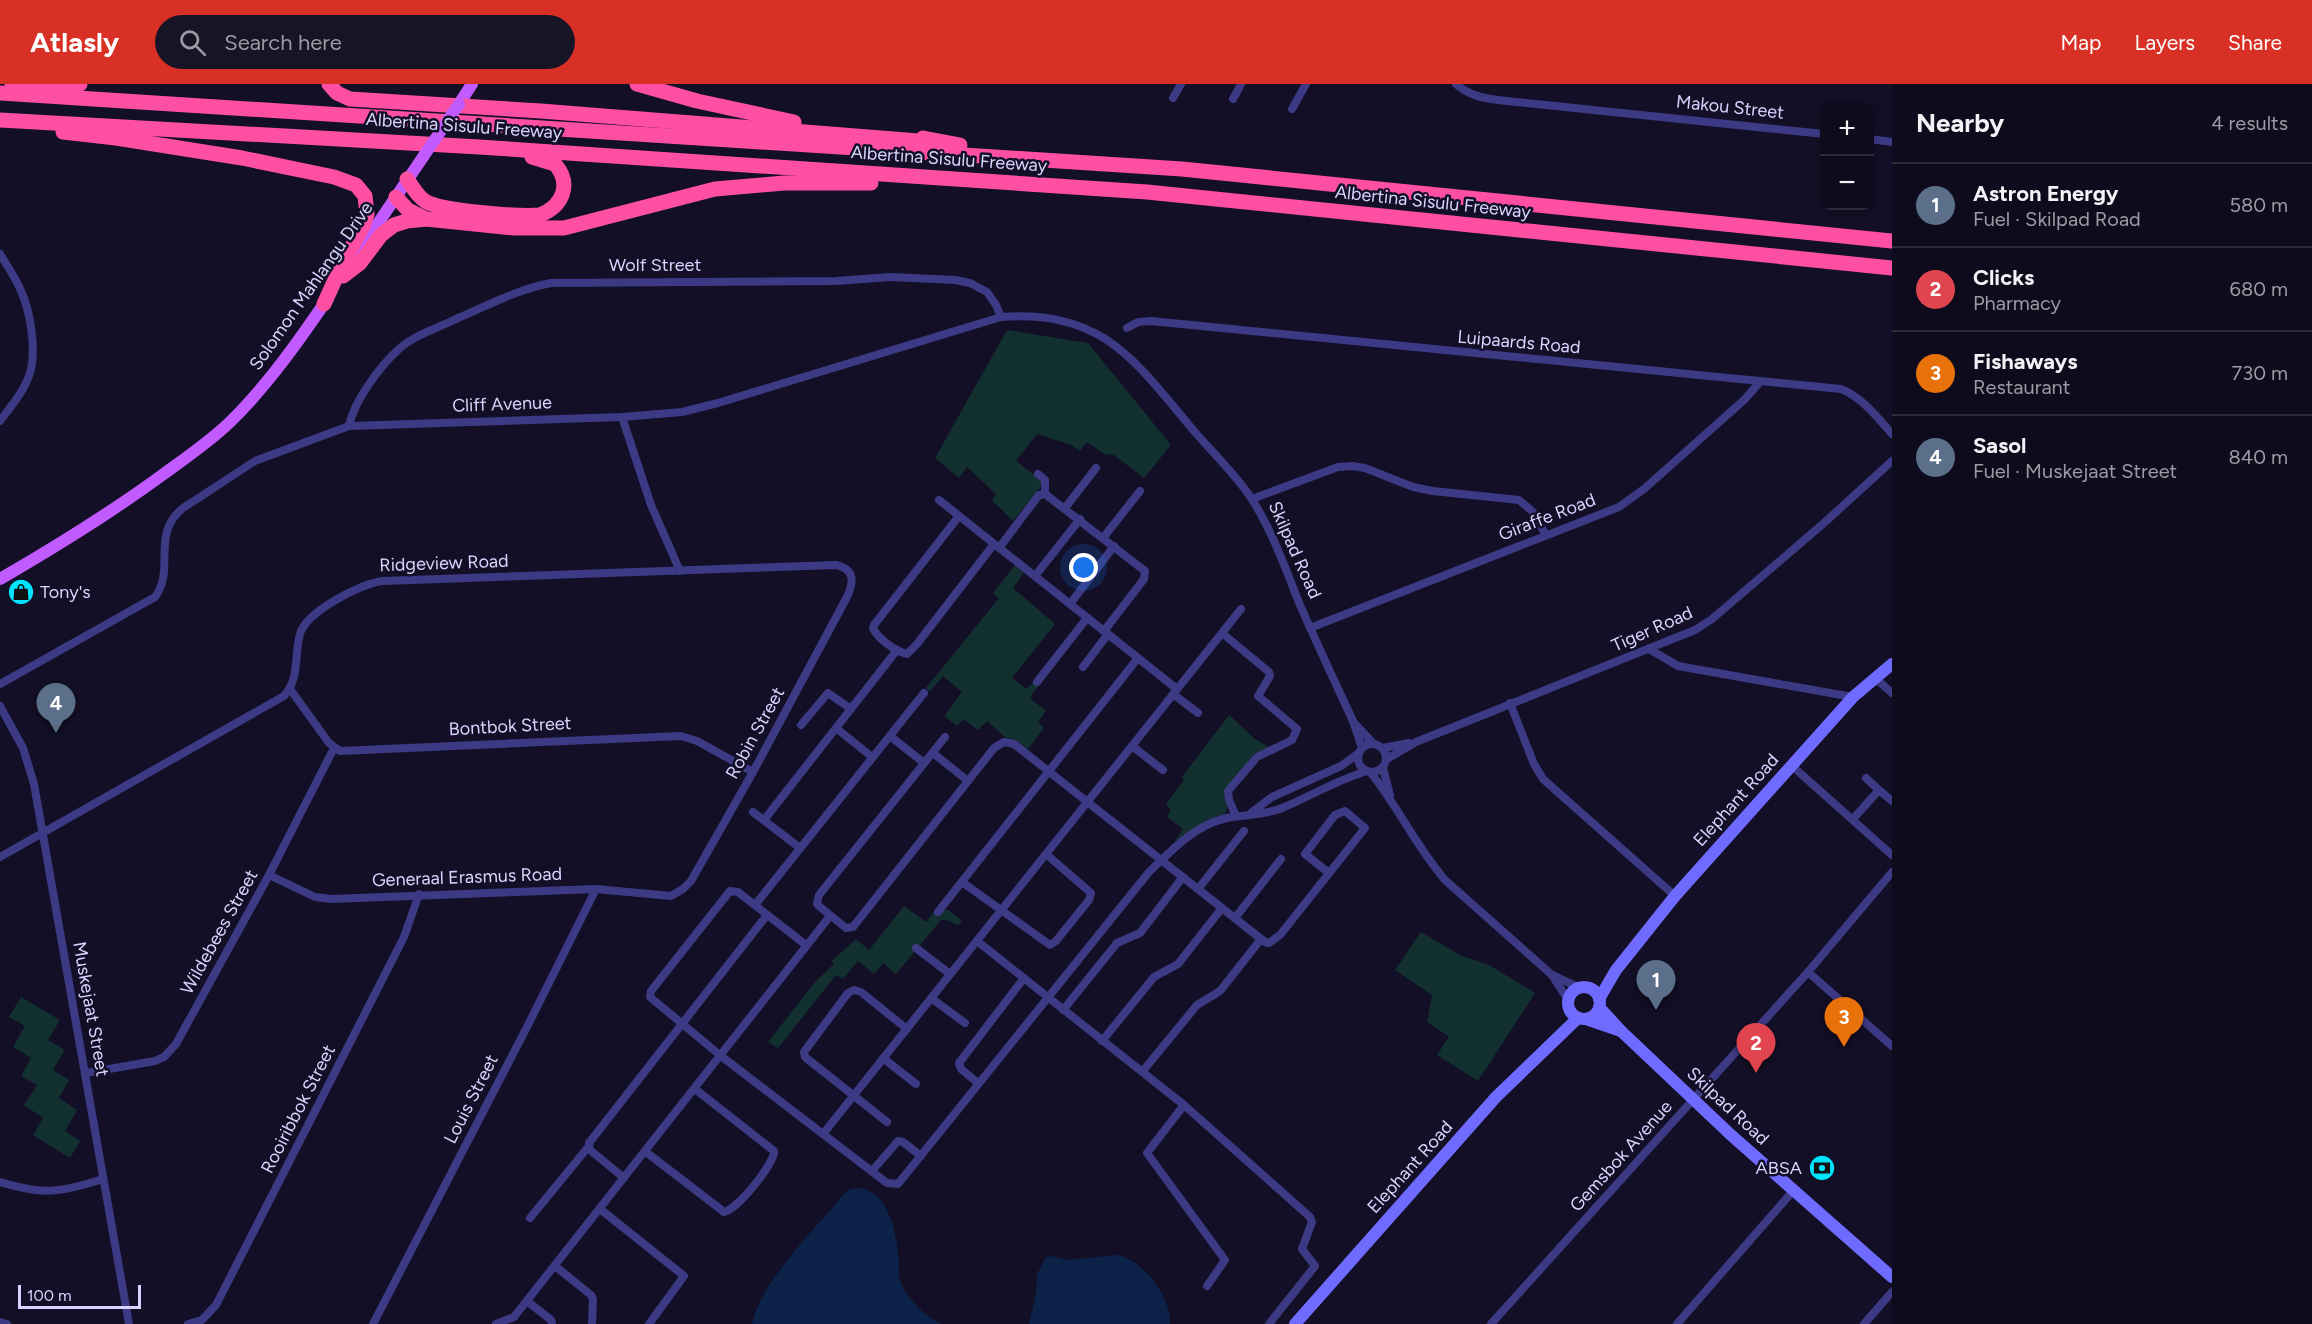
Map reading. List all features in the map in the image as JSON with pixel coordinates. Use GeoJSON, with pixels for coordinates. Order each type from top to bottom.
{"type":"FeatureCollection","features":[{"type":"Feature","properties":{"kind":"highway"},"geometry":{"type":"LineString","coordinates":[[0,85],[80,84]]}},
{"type":"Feature","properties":{"kind":"highway"},"geometry":{"type":"LineString","coordinates":[[330,84],[337,93],[350,99],[541,111],[1144,160],[1182,168]]}},
{"type":"Feature","properties":{"kind":"highway"},"geometry":{"type":"LineString","coordinates":[[637,84],[764,117],[960,145]]}},
{"type":"Feature","properties":{"kind":"highway","name":"Albertina Sisulu Freeway"},"geometry":{"type":"LineString","coordinates":[[0,93],[1182,168],[1892,242]]}},
{"type":"Feature","properties":{"kind":"highway","name":"Albertina Sisulu Freeway"},"geometry":{"type":"LineString","coordinates":[[0,120],[180,128],[1147,192],[1892,268]]}},
{"type":"Feature","properties":{"kind":"highway"},"geometry":{"type":"LineString","coordinates":[[0,126],[116,138],[219,154],[302,170],[356,185],[365,196],[368,213],[324,304]]}},
{"type":"Feature","properties":{"kind":"highway"},"geometry":{"type":"LineString","coordinates":[[180,128],[213,136],[527,156],[555,164],[562,175],[565,189],[563,196],[548,212],[532,216],[432,204],[420,197],[409,176]]}},
{"type":"Feature","properties":{"kind":"highway"},"geometry":{"type":"LineString","coordinates":[[343,276],[360,263],[388,230],[400,223],[426,219],[514,228],[564,228],[715,189],[784,183],[951,183],[967,180]]}},
{"type":"Feature","properties":{"kind":"highway"},"geometry":{"type":"LineString","coordinates":[[396,197],[408,210],[426,219]]}},
{"type":"Feature","properties":{"kind":"main road","name":"Solomon Mahlangu Drive"},"geometry":{"type":"LineString","coordinates":[[0,579],[119,507],[204,445],[229,423],[295,347],[472,84]]}},
{"type":"Feature","properties":{"kind":"street"},"geometry":{"type":"LineString","coordinates":[[1173,98],[1181,84]]}},
{"type":"Feature","properties":{"kind":"street"},"geometry":{"type":"LineString","coordinates":[[1233,99],[1241,84]]}},
{"type":"Feature","properties":{"kind":"street"},"geometry":{"type":"LineString","coordinates":[[1292,109],[1306,84]]}},
{"type":"Feature","properties":{"kind":"street","name":"Makou Street"},"geometry":{"type":"LineString","coordinates":[[1456,84],[1466,92],[1490,99],[1820,134]]}},
{"type":"Feature","properties":{"kind":"street"},"geometry":{"type":"LineString","coordinates":[[1874,140],[1892,142]]}},
{"type":"Feature","properties":{"kind":"street"},"geometry":{"type":"LineString","coordinates":[[0,255],[21,291],[30,321],[32,354],[31,370],[19,394],[0,421]]}},
{"type":"Feature","properties":{"kind":"street","name":"Wolf Street"},"geometry":{"type":"LineString","coordinates":[[349,426],[354,408],[363,393],[399,349],[435,329],[496,302],[534,286],[551,283],[836,281],[891,277],[955,280],[970,283],[987,292],[1001,317]]}},
{"type":"Feature","properties":{"kind":"street","name":"Cliff Avenue"},"geometry":{"type":"LineString","coordinates":[[0,684],[155,597],[163,578],[168,524],[174,514],[183,507],[255,461],[349,426],[622,417],[697,409],[1001,317],[1056,318],[1072,322],[1101,335]]}},
{"type":"Feature","properties":{"kind":"street","name":"Luipaards Road"},"geometry":{"type":"LineString","coordinates":[[1127,328],[1138,322],[1151,321],[1831,388],[1849,393],[1865,405],[1892,434]]}},
{"type":"Feature","properties":{"kind":"street","name":"Skilpad Road"},"geometry":{"type":"LineString","coordinates":[[1101,335],[1137,364],[1252,499],[1353,721],[1360,751]]}},
{"type":"Feature","properties":{"kind":"street","name":"Giraffe Road"},"geometry":{"type":"LineString","coordinates":[[1310,628],[1629,501],[1744,400],[1760,382]]}},
{"type":"Feature","properties":{"kind":"street"},"geometry":{"type":"LineString","coordinates":[[622,417],[651,506],[680,571]]}},
{"type":"Feature","properties":{"kind":"street","name":"Tiger Road"},"geometry":{"type":"LineString","coordinates":[[1387,759],[1416,742],[1695,630],[1712,619],[1824,523],[1892,461]]}},
{"type":"Feature","properties":{"kind":"street"},"geometry":{"type":"LineString","coordinates":[[1252,499],[1338,467],[1352,466],[1422,489],[1519,500],[1532,511],[1546,535]]}},
{"type":"Feature","properties":{"kind":"street"},"geometry":{"type":"LineString","coordinates":[[1065,508],[1096,468]]}},
{"type":"Feature","properties":{"kind":"street"},"geometry":{"type":"LineString","coordinates":[[1038,474],[1045,480],[1045,494]]}},
{"type":"Feature","properties":{"kind":"street"},"geometry":{"type":"LineString","coordinates":[[1103,538],[1140,491]]}},
{"type":"Feature","properties":{"kind":"street"},"geometry":{"type":"LineString","coordinates":[[1045,494],[1145,571],[1146,576],[1083,667]]}},
{"type":"Feature","properties":{"kind":"street"},"geometry":{"type":"LineString","coordinates":[[959,516],[874,625],[876,634],[897,650],[907,654],[911,651],[1040,495],[1045,494]]}},
{"type":"Feature","properties":{"kind":"street"},"geometry":{"type":"LineString","coordinates":[[939,500],[1138,658],[1198,713]]}},
{"type":"Feature","properties":{"kind":"street"},"geometry":{"type":"LineString","coordinates":[[1035,576],[1080,519]]}},
{"type":"Feature","properties":{"kind":"street"},"geometry":{"type":"LineString","coordinates":[[1070,604],[1114,546]]}},
{"type":"Feature","properties":{"kind":"street","name":"Ridgeview Road"},"geometry":{"type":"LineString","coordinates":[[290,690],[302,628],[313,616],[357,587],[372,582],[836,565],[847,569],[852,575]]}},
{"type":"Feature","properties":{"kind":"street","name":"Robin Street"},"geometry":{"type":"LineString","coordinates":[[671,896],[691,881],[753,772],[847,597],[852,586],[852,575]]}},
{"type":"Feature","properties":{"kind":"street"},"geometry":{"type":"LineString","coordinates":[[823,1134],[1241,609]]}},
{"type":"Feature","properties":{"kind":"street"},"geometry":{"type":"LineString","coordinates":[[1037,682],[1087,618]]}},
{"type":"Feature","properties":{"kind":"street"},"geometry":{"type":"LineString","coordinates":[[1222,633],[1269,672],[1270,676],[1258,696],[1298,729],[1292,740],[1257,757],[1228,791],[1236,816]]}},
{"type":"Feature","properties":{"kind":"street"},"geometry":{"type":"LineString","coordinates":[[1649,649],[1678,666],[1852,697]]}},
{"type":"Feature","properties":{"kind":"street"},"geometry":{"type":"LineString","coordinates":[[764,820],[897,650]]}},
{"type":"Feature","properties":{"kind":"street"},"geometry":{"type":"LineString","coordinates":[[938,912],[1138,658]]}},
{"type":"Feature","properties":{"kind":"street","name":"Elephant Road"},"geometry":{"type":"LineString","coordinates":[[1599,1003],[1616,970],[1676,896],[1852,697],[1892,664]]}},
{"type":"Feature","properties":{"kind":"street"},"geometry":{"type":"LineString","coordinates":[[1875,678],[1892,693]]}},
{"type":"Feature","properties":{"kind":"street"},"geometry":{"type":"LineString","coordinates":[[0,857],[284,696],[290,690],[334,748]]}},
{"type":"Feature","properties":{"kind":"street"},"geometry":{"type":"LineString","coordinates":[[801,725],[828,693],[851,709]]}},
{"type":"Feature","properties":{"kind":"street"},"geometry":{"type":"LineString","coordinates":[[755,905],[924,693]]}},
{"type":"Feature","properties":{"kind":"street"},"geometry":{"type":"LineString","coordinates":[[1510,703],[1534,764],[1543,779],[1676,896]]}},
{"type":"Feature","properties":{"kind":"street","name":"Muskejaat Street"},"geometry":{"type":"LineString","coordinates":[[0,706],[28,761],[43,832],[129,1324]]}},
{"type":"Feature","properties":{"kind":"street","name":"Skilpad Road"},"geometry":{"type":"LineString","coordinates":[[1353,721],[1373,744]]}},
{"type":"Feature","properties":{"kind":"street"},"geometry":{"type":"LineString","coordinates":[[836,728],[873,757]]}},
{"type":"Feature","properties":{"kind":"street","name":"Bontbok Street"},"geometry":{"type":"LineString","coordinates":[[334,748],[346,751],[681,736],[697,741],[753,772]]}},
{"type":"Feature","properties":{"kind":"street"},"geometry":{"type":"LineString","coordinates":[[890,736],[924,763]]}},
{"type":"Feature","properties":{"kind":"street"},"geometry":{"type":"LineString","coordinates":[[945,737],[819,895],[817,904],[846,928],[853,927],[994,748],[1004,742],[1014,744],[1269,943],[1280,935],[1365,828],[1345,811],[1335,815],[1305,854],[1329,873]]}},
{"type":"Feature","properties":{"kind":"street","name":"Tiger Road"},"geometry":{"type":"LineString","coordinates":[[1383,748],[1416,742]]}},
{"type":"Feature","properties":{"kind":"street"},"geometry":{"type":"LineString","coordinates":[[1251,813],[1272,797],[1341,766],[1373,744],[1383,748],[1387,759],[1383,768],[1391,798]]}},
{"type":"Feature","properties":{"kind":"street"},"geometry":{"type":"LineString","coordinates":[[1132,746],[1163,770]]}},
{"type":"Feature","properties":{"kind":"street","name":"Wildebees Street"},"geometry":{"type":"LineString","coordinates":[[86,1073],[155,1061],[171,1050],[269,874],[334,748]]}},
{"type":"Feature","properties":{"kind":"street"},"geometry":{"type":"LineString","coordinates":[[1360,751],[1360,766],[1369,772],[1391,798],[1418,846],[1445,880],[1552,975],[1576,1012],[1594,1015],[1599,1003],[1593,990],[1552,975]]}},
{"type":"Feature","properties":{"kind":"street"},"geometry":{"type":"LineString","coordinates":[[933,753],[968,781]]}},
{"type":"Feature","properties":{"kind":"street"},"geometry":{"type":"LineString","coordinates":[[1791,765],[1892,855]]}},
{"type":"Feature","properties":{"kind":"street"},"geometry":{"type":"LineString","coordinates":[[806,945],[738,892],[730,891],[651,991],[650,998],[721,1056],[872,1172],[887,1183],[898,1184],[1149,872],[1162,860],[1204,828],[1222,819],[1281,809],[1345,778],[1383,768]]}},
{"type":"Feature","properties":{"kind":"street"},"geometry":{"type":"LineString","coordinates":[[1866,778],[1892,801]]}},
{"type":"Feature","properties":{"kind":"street"},"geometry":{"type":"LineString","coordinates":[[1853,819],[1879,790]]}},
{"type":"Feature","properties":{"kind":"street"},"geometry":{"type":"LineString","coordinates":[[753,812],[800,848]]}},
{"type":"Feature","properties":{"kind":"street"},"geometry":{"type":"LineString","coordinates":[[1198,889],[1244,831]]}},
{"type":"Feature","properties":{"kind":"street"},"geometry":{"type":"LineString","coordinates":[[962,882],[1050,945],[1056,941],[1089,900],[1091,893],[1046,855]]}},
{"type":"Feature","properties":{"kind":"street"},"geometry":{"type":"LineString","coordinates":[[1235,918],[1281,859]]}},
{"type":"Feature","properties":{"kind":"street","name":"Gemsbok Avenue"},"geometry":{"type":"LineString","coordinates":[[1491,1324],[1808,972],[1892,872]]}},
{"type":"Feature","properties":{"kind":"street","name":"Generaal Erasmus Road"},"geometry":{"type":"LineString","coordinates":[[269,874],[315,897],[331,899],[596,889],[671,896]]}},
{"type":"Feature","properties":{"kind":"street"},"geometry":{"type":"LineString","coordinates":[[1063,1010],[1116,943],[1140,933],[1184,877]]}},
{"type":"Feature","properties":{"kind":"street","name":"Louis Street"},"geometry":{"type":"LineString","coordinates":[[373,1324],[527,1028],[596,889]]}},
{"type":"Feature","properties":{"kind":"street","name":"Rooiribbok Street"},"geometry":{"type":"LineString","coordinates":[[188,1324],[202,1320],[216,1305],[404,937],[419,894]]}},
{"type":"Feature","properties":{"kind":"street"},"geometry":{"type":"LineString","coordinates":[[1102,1041],[1155,976],[1178,964],[1222,908]]}},
{"type":"Feature","properties":{"kind":"street"},"geometry":{"type":"LineString","coordinates":[[530,1218],[589,1146],[767,915]]}},
{"type":"Feature","properties":{"kind":"street"},"geometry":{"type":"LineString","coordinates":[[496,1324],[512,1319],[527,1301],[830,916]]}},
{"type":"Feature","properties":{"kind":"street"},"geometry":{"type":"LineString","coordinates":[[1142,1072],[1197,1005],[1220,991],[1261,939]]}},
{"type":"Feature","properties":{"kind":"street"},"geometry":{"type":"LineString","coordinates":[[976,941],[1184,1105],[1312,1219],[1302,1249],[1316,1266],[1269,1324]]}},
{"type":"Feature","properties":{"kind":"street"},"geometry":{"type":"LineString","coordinates":[[916,948],[950,974]]}},
{"type":"Feature","properties":{"kind":"street","name":"Elephant Road"},"geometry":{"type":"LineString","coordinates":[[1584,988],[1616,970]]}},
{"type":"Feature","properties":{"kind":"street"},"geometry":{"type":"LineString","coordinates":[[1808,972],[1892,1046]]}},
{"type":"Feature","properties":{"kind":"street"},"geometry":{"type":"LineString","coordinates":[[978,1083],[961,1069],[959,1063],[1024,978]]}},
{"type":"Feature","properties":{"kind":"street"},"geometry":{"type":"LineString","coordinates":[[1576,1012],[1572,992],[1584,988]]}},
{"type":"Feature","properties":{"kind":"street"},"geometry":{"type":"LineString","coordinates":[[887,1122],[804,1055],[804,1048],[848,993],[854,990],[861,992],[907,1029]]}},
{"type":"Feature","properties":{"kind":"street"},"geometry":{"type":"LineString","coordinates":[[932,998],[965,1023]]}},
{"type":"Feature","properties":{"kind":"street","name":"Skilpad Road"},"geometry":{"type":"LineString","coordinates":[[1599,1003],[1621,1031],[1793,1191],[1892,1277]]}},
{"type":"Feature","properties":{"kind":"street","name":"Skilpad Road"},"geometry":{"type":"LineString","coordinates":[[1576,1012],[1621,1031]]}},
{"type":"Feature","properties":{"kind":"street","name":"Elephant Road"},"geometry":{"type":"LineString","coordinates":[[1295,1324],[1496,1097],[1557,1038],[1576,1012]]}},
{"type":"Feature","properties":{"kind":"street"},"geometry":{"type":"LineString","coordinates":[[883,1058],[916,1084]]}},
{"type":"Feature","properties":{"kind":"street"},"geometry":{"type":"LineString","coordinates":[[646,1152],[724,1212],[738,1204],[772,1162],[774,1151],[695,1089]]}},
{"type":"Feature","properties":{"kind":"street"},"geometry":{"type":"LineString","coordinates":[[1184,1105],[1147,1153],[1225,1260],[1207,1286]]}},
{"type":"Feature","properties":{"kind":"street"},"geometry":{"type":"LineString","coordinates":[[872,1172],[898,1142],[903,1142],[921,1156]]}},
{"type":"Feature","properties":{"kind":"street"},"geometry":{"type":"LineString","coordinates":[[589,1146],[590,1150],[624,1178]]}},
{"type":"Feature","properties":{"kind":"street"},"geometry":{"type":"LineString","coordinates":[[0,1182],[33,1191],[43,1191],[75,1188],[103,1179]]}},
{"type":"Feature","properties":{"kind":"street"},"geometry":{"type":"LineString","coordinates":[[1677,1324],[1793,1191]]}},
{"type":"Feature","properties":{"kind":"street"},"geometry":{"type":"LineString","coordinates":[[600,1209],[684,1276],[649,1324]]}},
{"type":"Feature","properties":{"kind":"street"},"geometry":{"type":"LineString","coordinates":[[555,1266],[591,1295],[593,1299],[591,1324]]}},
{"type":"Feature","properties":{"kind":"street"},"geometry":{"type":"LineString","coordinates":[[1864,1324],[1892,1292]]}},
{"type":"Feature","properties":{"kind":"street"},"geometry":{"type":"LineString","coordinates":[[527,1301],[551,1320],[552,1324]]}},
{"type":"Feature","properties":{"kind":"street"},"geometry":{"type":"LineString","coordinates":[[0,1322],[7,1324]]}},
{"type":"Feature","properties":{"kind":"green space"},"geometry":{"type":"Polygon","coordinates":[[[1007,330],[1088,343],[1171,445],[1144,478],[1114,455],[1104,454],[1087,442],[1080,451],[1071,445],[1037,434],[1016,461],[1041,480],[1041,487],[1013,521],[992,500],[996,494],[967,467],[959,478],[935,458],[1007,330]]]}},
{"type":"Feature","properties":{"kind":"green space"},"geometry":{"type":"Polygon","coordinates":[[[1015,565],[1024,572],[1013,588],[1055,624],[1012,678],[1026,689],[1033,683],[1038,686],[1030,698],[1046,711],[1038,722],[1044,728],[1028,749],[1015,740],[1006,738],[987,721],[978,730],[963,719],[957,726],[944,716],[962,692],[943,676],[930,691],[926,688],[999,598],[993,593],[1015,565]]]}},
{"type":"Feature","properties":{"kind":"green space"},"geometry":{"type":"Polygon","coordinates":[[[1229,715],[1255,739],[1269,747],[1254,754],[1226,790],[1225,800],[1228,806],[1225,814],[1192,829],[1174,842],[1183,829],[1167,817],[1171,810],[1166,804],[1184,780],[1182,777],[1229,715]]]}},
{"type":"Feature","properties":{"kind":"green space"},"geometry":{"type":"Polygon","coordinates":[[[904,906],[926,922],[935,910],[948,910],[962,921],[958,925],[941,920],[896,974],[883,963],[874,974],[858,961],[843,979],[836,975],[778,1048],[768,1042],[815,982],[834,964],[832,961],[856,939],[869,950],[904,906]]]}},
{"type":"Feature","properties":{"kind":"green space"},"geometry":{"type":"Polygon","coordinates":[[[1421,932],[1460,955],[1491,966],[1535,993],[1478,1081],[1437,1055],[1449,1037],[1427,1022],[1432,995],[1395,970],[1421,932]]]}},
{"type":"Feature","properties":{"kind":"green space"},"geometry":{"type":"Polygon","coordinates":[[[21,997],[60,1020],[48,1040],[65,1050],[53,1070],[69,1080],[59,1098],[77,1110],[65,1131],[80,1141],[70,1158],[33,1135],[43,1118],[24,1105],[37,1085],[21,1076],[31,1058],[13,1047],[25,1026],[9,1017],[21,997]]]}},
{"type":"Feature","properties":{"kind":"water"},"geometry":{"type":"Polygon","coordinates":[[[859,1188],[877,1196],[888,1212],[897,1243],[899,1277],[906,1293],[923,1311],[941,1324],[752,1324],[757,1307],[766,1290],[791,1255],[845,1193],[859,1188]]]}},
{"type":"Feature","properties":{"kind":"water"},"geometry":{"type":"Polygon","coordinates":[[[1116,1255],[1136,1264],[1154,1281],[1166,1302],[1170,1324],[1029,1324],[1036,1294],[1037,1274],[1046,1257],[1067,1260],[1116,1255]]]}},
{"type":"Feature","properties":{"kind":"place","name":"Tony's"},"geometry":{"type":"Point","coordinates":[21,592]}},
{"type":"Feature","properties":{"kind":"place","name":"Sasol"},"geometry":{"type":"Point","coordinates":[56,733]}},
{"type":"Feature","properties":{"kind":"place","name":"Astron Energy"},"geometry":{"type":"Point","coordinates":[1656,1010]}},
{"type":"Feature","properties":{"kind":"place","name":"Fishaways"},"geometry":{"type":"Point","coordinates":[1844,1047]}},
{"type":"Feature","properties":{"kind":"place","name":"Clicks"},"geometry":{"type":"Point","coordinates":[1756,1073]}},
{"type":"Feature","properties":{"kind":"place","name":"ABSA"},"geometry":{"type":"Point","coordinates":[1822,1168]}}]}
